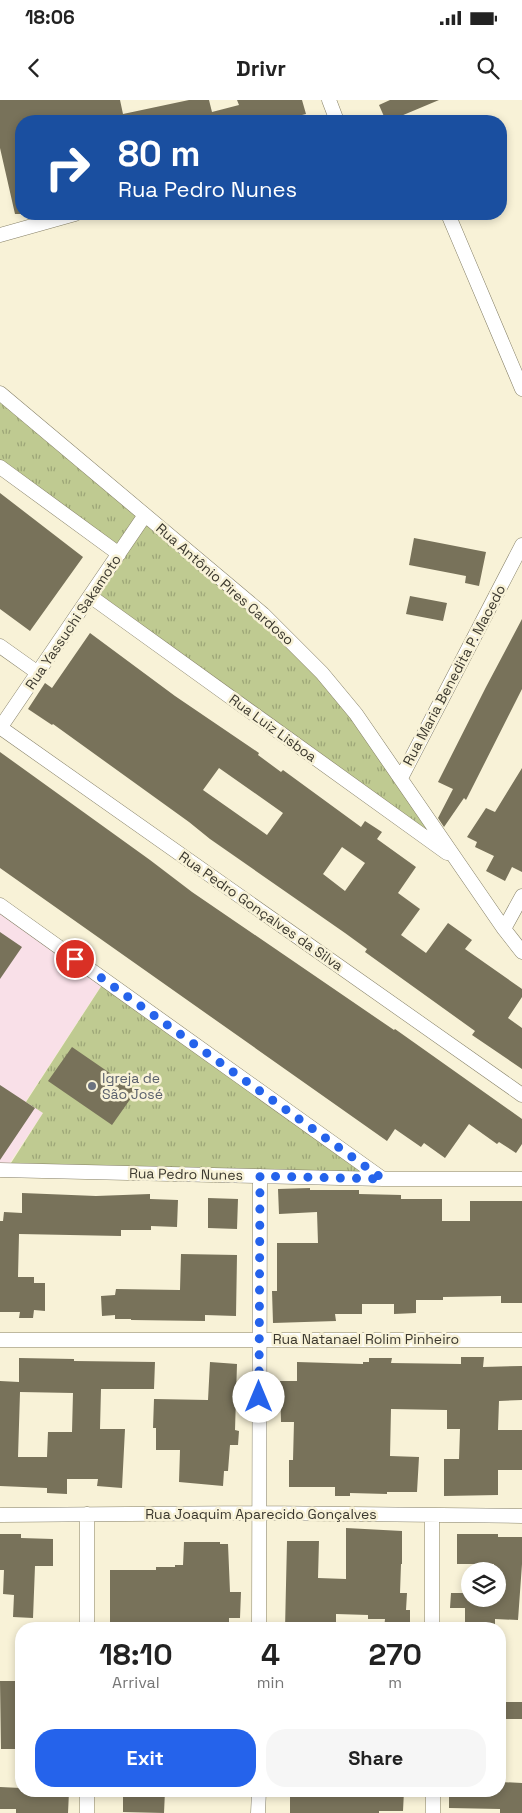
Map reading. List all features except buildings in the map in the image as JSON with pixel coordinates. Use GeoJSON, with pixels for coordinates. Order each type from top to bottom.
{"type":"FeatureCollection","features":[{"type":"Feature","properties":{"kind":"street"},"geometry":{"type":"LineString","coordinates":[[329,100],[335,115]]}},
{"type":"Feature","properties":{"kind":"street"},"geometry":{"type":"LineString","coordinates":[[0,235],[54,220]]}},
{"type":"Feature","properties":{"kind":"street"},"geometry":{"type":"LineString","coordinates":[[451,220],[522,389]]}},
{"type":"Feature","properties":{"kind":"street","name":"Rua Antônio Pires Cardoso"},"geometry":{"type":"LineString","coordinates":[[0,393],[263,614],[332,683],[401,778],[504,929],[518,939],[522,952]]}},
{"type":"Feature","properties":{"kind":"street"},"geometry":{"type":"LineString","coordinates":[[0,467],[119,554]]}},
{"type":"Feature","properties":{"kind":"street","name":"Rua Yassuchi Sakamoto"},"geometry":{"type":"LineString","coordinates":[[0,728],[145,515]]}},
{"type":"Feature","properties":{"kind":"street","name":"Rua Maria Benedita P. Macedo"},"geometry":{"type":"LineString","coordinates":[[401,778],[522,545]]}},
{"type":"Feature","properties":{"kind":"street","name":"Rua Luiz Lisboa"},"geometry":{"type":"LineString","coordinates":[[90,596],[456,859]]}},
{"type":"Feature","properties":{"kind":"street"},"geometry":{"type":"LineString","coordinates":[[0,646],[38,673]]}},
{"type":"Feature","properties":{"kind":"street","name":"Rua Pedro Gonçalves da Silva"},"geometry":{"type":"LineString","coordinates":[[0,728],[522,1095]]}},
{"type":"Feature","properties":{"kind":"street"},"geometry":{"type":"LineString","coordinates":[[504,929],[522,896]]}},
{"type":"Feature","properties":{"kind":"street"},"geometry":{"type":"LineString","coordinates":[[0,905],[383,1179]]}},
{"type":"Feature","properties":{"kind":"street","name":"Rua Pedro Nunes"},"geometry":{"type":"LineString","coordinates":[[0,1170],[383,1179],[522,1179]]}},
{"type":"Feature","properties":{"kind":"street"},"geometry":{"type":"LineString","coordinates":[[259,1622],[260,1176]]}},
{"type":"Feature","properties":{"kind":"street","name":"Rua Natanael Rolim Pinheiro"},"geometry":{"type":"LineString","coordinates":[[0,1340],[522,1340]]}},
{"type":"Feature","properties":{"kind":"street","name":"Rua Joaquim Aparecido Gonçalves"},"geometry":{"type":"LineString","coordinates":[[0,1514],[259,1513],[522,1516]]}},
{"type":"Feature","properties":{"kind":"street"},"geometry":{"type":"LineString","coordinates":[[87,1514],[87,1622]]}},
{"type":"Feature","properties":{"kind":"street"},"geometry":{"type":"LineString","coordinates":[[432,1516],[432,1622]]}},
{"type":"Feature","properties":{"kind":"street"},"geometry":{"type":"LineString","coordinates":[[87,1797],[87,1813]]}},
{"type":"Feature","properties":{"kind":"street"},"geometry":{"type":"LineString","coordinates":[[258,1797],[258,1813]]}},
{"type":"Feature","properties":{"kind":"street"},"geometry":{"type":"LineString","coordinates":[[433,1797],[433,1813]]}},
{"type":"Feature","properties":{"kind":"shaded area"},"geometry":{"type":"Polygon","coordinates":[[[0,905],[105,980],[26,1101],[43,1113],[5,1170],[0,1170],[0,905]]]}},
{"type":"Feature","properties":{"kind":"green space"},"geometry":{"type":"Polygon","coordinates":[[[0,393],[322,673],[442,849],[90,596],[118,554],[0,467],[0,393]]]}},
{"type":"Feature","properties":{"kind":"green space"},"geometry":{"type":"Polygon","coordinates":[[[102,985],[369,1174],[11,1163],[43,1113],[26,1102],[102,985]]]}},
{"type":"Feature","properties":{"kind":"place","name":"Igreja de São José"},"geometry":{"type":"Point","coordinates":[92,1086]}},
{"type":"Feature","properties":{"kind":"route"},"geometry":{"type":"LineString","coordinates":[[75,959],[383,1179],[260,1176],[259,1397]]}}]}
